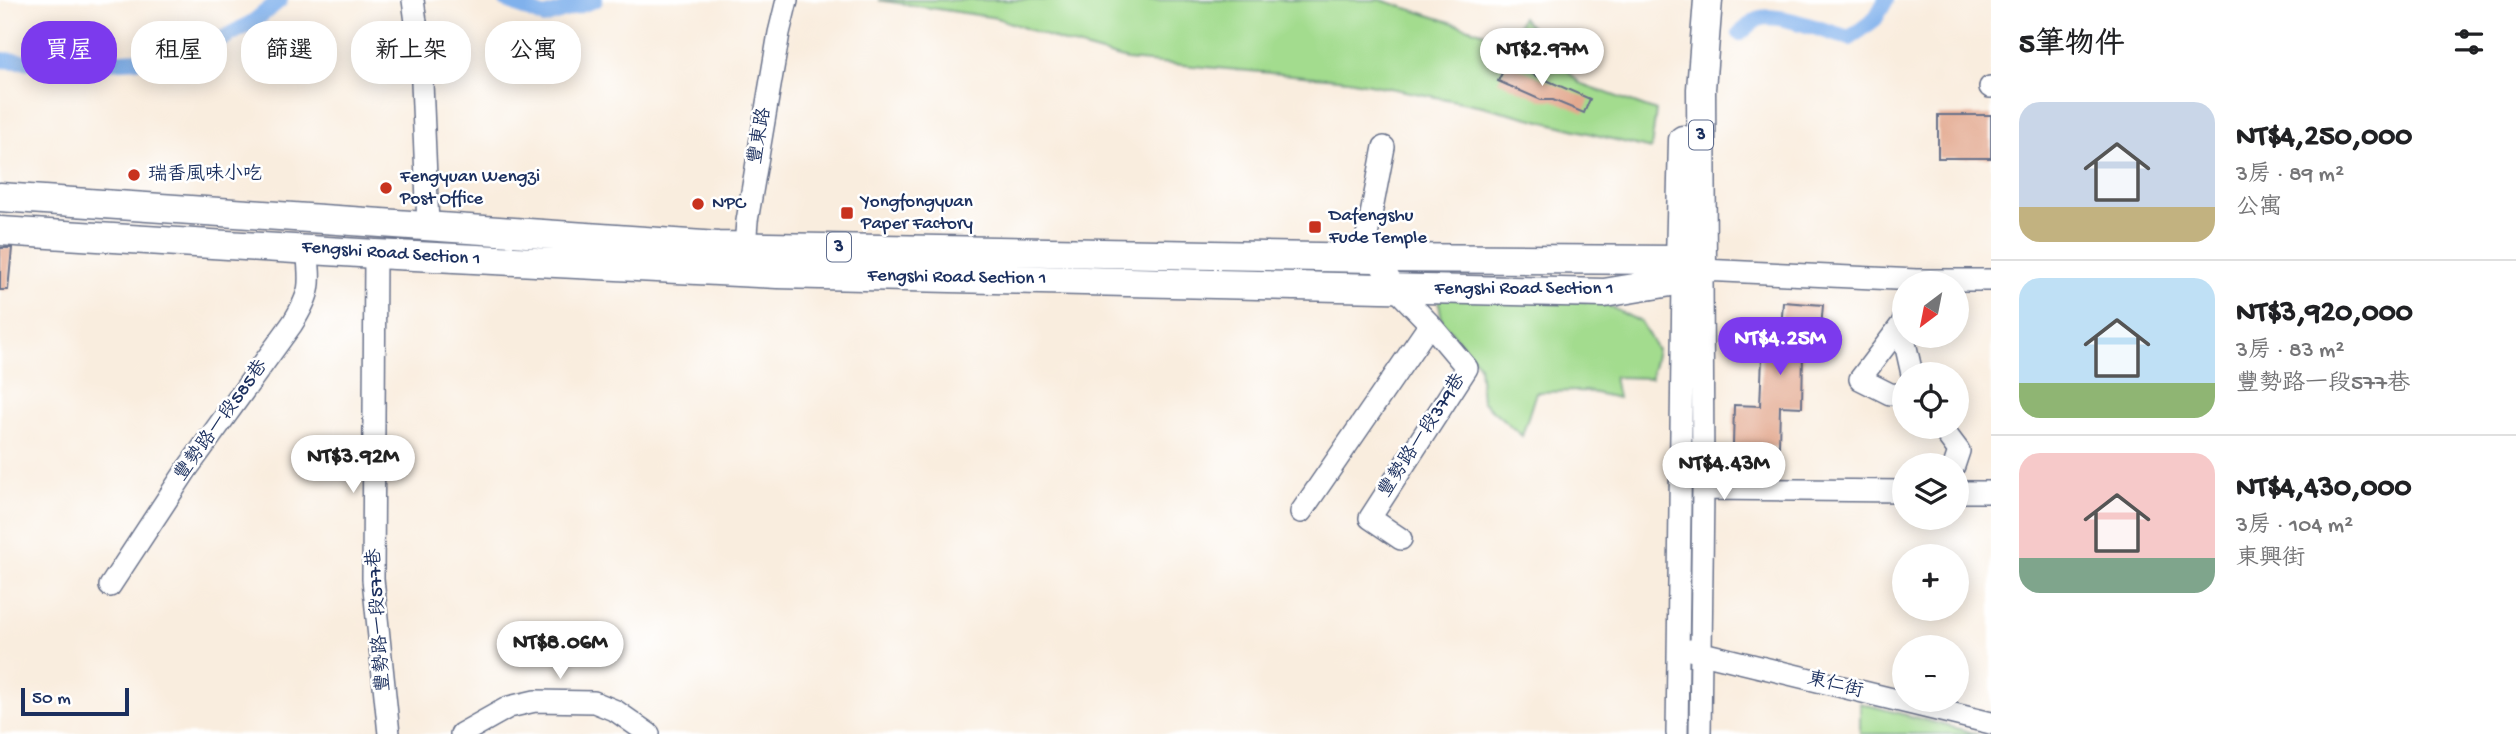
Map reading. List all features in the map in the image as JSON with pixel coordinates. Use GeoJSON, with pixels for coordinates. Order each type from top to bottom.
{"type":"FeatureCollection","features":[{"type":"Feature","properties":{"kind":"main road","name":"3"},"geometry":{"type":"LineString","coordinates":[[1688,270],[1684,95],[1690,0]]}},
{"type":"Feature","properties":{"kind":"main road","name":"3"},"geometry":{"type":"LineString","coordinates":[[1688,270],[1708,0]]}},
{"type":"Feature","properties":{"kind":"main road","name":"Fengshi Road Section 1"},"geometry":{"type":"LineString","coordinates":[[0,197],[718,246],[744,259],[1395,288],[1604,293],[1688,270]]}},
{"type":"Feature","properties":{"kind":"main road","name":"Fengshi Road Section 1"},"geometry":{"type":"LineString","coordinates":[[0,230],[375,254],[744,259],[1375,258],[1688,270]]}},
{"type":"Feature","properties":{"kind":"street"},"geometry":{"type":"LineString","coordinates":[[413,0],[421,59],[428,225]]}},
{"type":"Feature","properties":{"kind":"street","name":"豐東路"},"geometry":{"type":"LineString","coordinates":[[744,259],[779,33],[787,0]]}},
{"type":"Feature","properties":{"kind":"street"},"geometry":{"type":"LineString","coordinates":[[1375,258],[1366,241],[1384,147]]}},
{"type":"Feature","properties":{"kind":"street","name":"豐勢路一段585巷"},"geometry":{"type":"LineString","coordinates":[[110,586],[187,469],[292,324],[307,299],[310,277],[307,248]]}},
{"type":"Feature","properties":{"kind":"street","name":"豐勢路一段577巷"},"geometry":{"type":"LineString","coordinates":[[375,254],[373,579],[389,734]]}},
{"type":"Feature","properties":{"kind":"street","name":"豐勢路一段379巷"},"geometry":{"type":"LineString","coordinates":[[1375,258],[1395,288],[1467,368],[1370,518],[1401,539]]}},
{"type":"Feature","properties":{"kind":"street"},"geometry":{"type":"LineString","coordinates":[[1688,270],[1703,489],[1700,734]]}},
{"type":"Feature","properties":{"kind":"street"},"geometry":{"type":"LineString","coordinates":[[1677,734],[1688,270]]}},
{"type":"Feature","properties":{"kind":"street","name":"Fengshi Road Section 1"},"geometry":{"type":"LineString","coordinates":[[1688,270],[1892,281]]}},
{"type":"Feature","properties":{"kind":"street","name":"Fengshi Road Section 1"},"geometry":{"type":"LineString","coordinates":[[1969,281],[1991,280]]}},
{"type":"Feature","properties":{"kind":"street"},"geometry":{"type":"LineString","coordinates":[[1301,512],[1430,324]]}},
{"type":"Feature","properties":{"kind":"street"},"geometry":{"type":"LineString","coordinates":[[1892,336],[1860,379],[1892,394]]}},
{"type":"Feature","properties":{"kind":"street"},"geometry":{"type":"LineString","coordinates":[[1703,489],[1892,491]]}},
{"type":"Feature","properties":{"kind":"street"},"geometry":{"type":"LineString","coordinates":[[1969,492],[1991,492]]}},
{"type":"Feature","properties":{"kind":"street","name":"東仁街"},"geometry":{"type":"LineString","coordinates":[[1678,647],[1991,723]]}},
{"type":"Feature","properties":{"kind":"street"},"geometry":{"type":"LineString","coordinates":[[461,734],[509,707],[535,701],[594,702],[616,710],[649,734]]}},
{"type":"Feature","properties":{"kind":"green space"},"geometry":{"type":"Polygon","coordinates":[[[878,0],[1381,0],[1510,41],[1522,17],[1579,83],[1656,111],[1651,149],[1482,106],[1348,80],[1127,60],[1069,44],[997,18],[878,0]]]}},
{"type":"Feature","properties":{"kind":"green space"},"geometry":{"type":"Polygon","coordinates":[[[1438,297],[1601,302],[1641,322],[1657,350],[1651,378],[1614,377],[1618,398],[1586,391],[1536,392],[1522,436],[1482,401],[1479,365],[1442,321],[1438,297]]]}},
{"type":"Feature","properties":{"kind":"green space"},"geometry":{"type":"Polygon","coordinates":[[[1860,703],[1978,734],[1860,734],[1860,703]]]}},
{"type":"Feature","properties":{"kind":"building"},"geometry":{"type":"Polygon","coordinates":[[[1507,63],[1590,99],[1584,113],[1553,100],[1541,100],[1498,81],[1507,63]]]}},
{"type":"Feature","properties":{"kind":"building"},"geometry":{"type":"Polygon","coordinates":[[[1938,115],[1991,115],[1991,158],[1938,158],[1938,115]]]}},
{"type":"Feature","properties":{"kind":"building"},"geometry":{"type":"Polygon","coordinates":[[[0,248],[12,248],[8,290],[0,290],[0,248]]]}},
{"type":"Feature","properties":{"kind":"building"},"geometry":{"type":"Polygon","coordinates":[[[1783,302],[1823,305],[1819,352],[1803,351],[1802,407],[1780,406],[1779,446],[1733,445],[1734,405],[1760,406],[1762,357],[1779,358],[1783,302]]]}},
{"type":"Feature","properties":{"kind":"waterway"},"geometry":{"type":"LineString","coordinates":[[0,60],[76,64],[183,57],[253,22],[280,0]]}},
{"type":"Feature","properties":{"kind":"waterway"},"geometry":{"type":"LineString","coordinates":[[506,0],[544,17],[595,0]]}},
{"type":"Feature","properties":{"kind":"waterway"},"geometry":{"type":"LineString","coordinates":[[1740,33],[1756,20],[1767,17],[1790,20],[1850,38],[1875,19],[1886,0]]}},
{"type":"Feature","properties":{"kind":"place","name":"瑞香風味小吃"},"geometry":{"type":"Point","coordinates":[134,175]}},
{"type":"Feature","properties":{"kind":"place","name":"Fengyuan Wengzi Post Office"},"geometry":{"type":"Point","coordinates":[386,188]}},
{"type":"Feature","properties":{"kind":"place","name":"NPC"},"geometry":{"type":"Point","coordinates":[698,204]}},
{"type":"Feature","properties":{"kind":"place","name":"Yongfongyuan Paper Factory"},"geometry":{"type":"Point","coordinates":[847,213]}},
{"type":"Feature","properties":{"kind":"place","name":"Dafengshu Fude Temple"},"geometry":{"type":"Point","coordinates":[1315,227]}}]}
